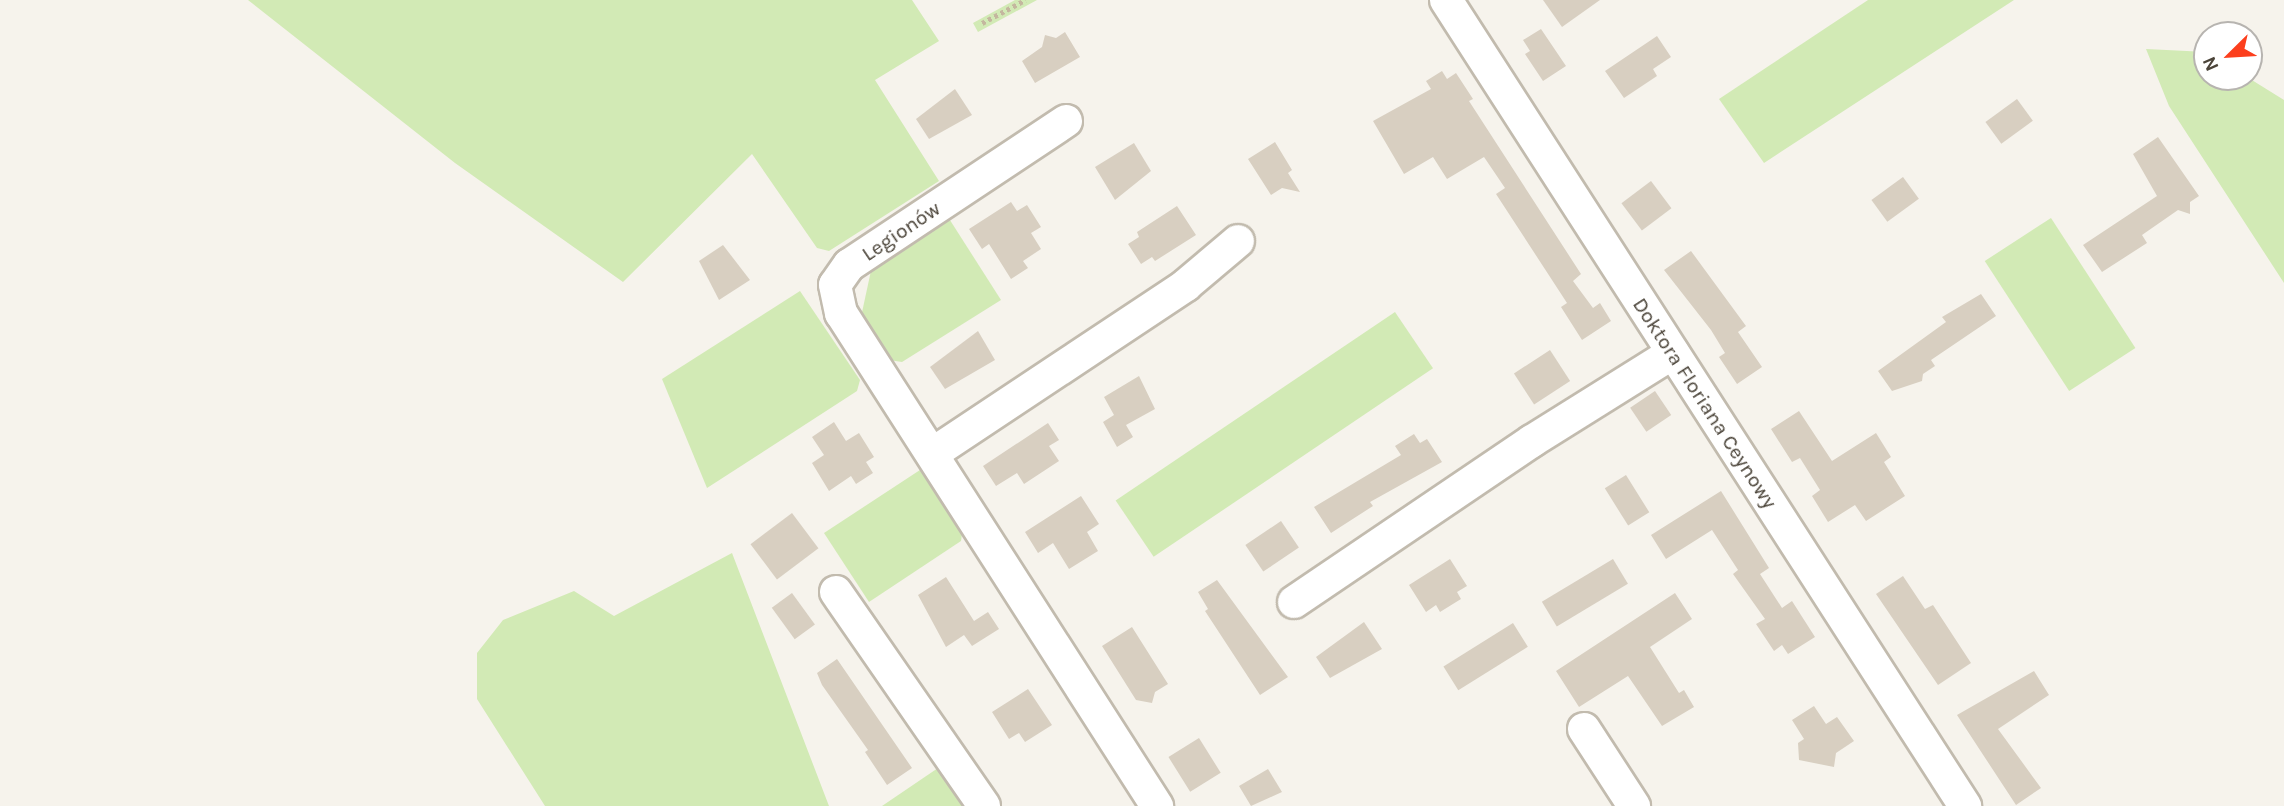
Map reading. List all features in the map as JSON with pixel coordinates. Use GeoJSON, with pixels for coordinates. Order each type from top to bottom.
{"type":"FeatureCollection","features":[{"type":"Feature","properties":{"kind":"street","name":"Doktora Floriana Ceynowy"},"geometry":{"type":"LineString","coordinates":[[1446,0],[1965,806]]}},
{"type":"Feature","properties":{"kind":"street","name":"Legionów"},"geometry":{"type":"LineString","coordinates":[[1066,121],[849,265],[835,285],[841,313],[1157,806]]}},
{"type":"Feature","properties":{"kind":"street"},"geometry":{"type":"LineString","coordinates":[[932,454],[1186,285],[1238,241]]}},
{"type":"Feature","properties":{"kind":"street"},"geometry":{"type":"LineString","coordinates":[[1294,602],[1532,441],[1673,353]]}},
{"type":"Feature","properties":{"kind":"street"},"geometry":{"type":"LineString","coordinates":[[836,592],[984,806]]}},
{"type":"Feature","properties":{"kind":"street"},"geometry":{"type":"LineString","coordinates":[[1584,729],[1634,806]]}},
{"type":"Feature","properties":{"kind":"path"},"geometry":{"type":"LineString","coordinates":[[982,23],[1025,0]]}},
{"type":"Feature","properties":{"kind":"green space"},"geometry":{"type":"Polygon","coordinates":[[[248,0],[912,0],[939,41],[875,80],[939,181],[829,251],[817,248],[752,154],[623,282],[455,163],[248,0]]]}},
{"type":"Feature","properties":{"kind":"green space"},"geometry":{"type":"Polygon","coordinates":[[[1015,0],[1037,0],[978,32],[973,23],[1015,0]]]}},
{"type":"Feature","properties":{"kind":"green space"},"geometry":{"type":"Polygon","coordinates":[[[1868,0],[2014,0],[1764,163],[1719,99],[1868,0]]]}},
{"type":"Feature","properties":{"kind":"green space"},"geometry":{"type":"Polygon","coordinates":[[[2146,49],[2193,51],[2193,91],[2263,91],[2263,87],[2284,100],[2284,283],[2169,106],[2146,49]]]}},
{"type":"Feature","properties":{"kind":"green space"},"geometry":{"type":"Polygon","coordinates":[[[948,217],[1001,300],[902,362],[889,360],[861,317],[872,266],[948,217]]]}},
{"type":"Feature","properties":{"kind":"green space"},"geometry":{"type":"Polygon","coordinates":[[[2051,218],[2135,348],[2069,391],[1985,261],[2051,218]]]}},
{"type":"Feature","properties":{"kind":"green space"},"geometry":{"type":"Polygon","coordinates":[[[800,291],[860,380],[857,391],[707,488],[662,379],[800,291]]]}},
{"type":"Feature","properties":{"kind":"green space"},"geometry":{"type":"Polygon","coordinates":[[[1395,312],[1433,368],[1154,557],[1116,500],[1395,312]]]}},
{"type":"Feature","properties":{"kind":"green space"},"geometry":{"type":"Polygon","coordinates":[[[920,470],[962,534],[961,541],[869,602],[824,533],[920,470]]]}},
{"type":"Feature","properties":{"kind":"green space"},"geometry":{"type":"Polygon","coordinates":[[[732,553],[829,806],[545,806],[477,699],[477,653],[503,620],[574,591],[614,616],[732,553]]]}},
{"type":"Feature","properties":{"kind":"green space"},"geometry":{"type":"Polygon","coordinates":[[[938,768],[963,806],[882,806],[938,768]]]}},
{"type":"Feature","properties":{"kind":"building"},"geometry":{"type":"Polygon","coordinates":[[[1543,0],[1600,0],[1562,27],[1543,0]]]}},
{"type":"Feature","properties":{"kind":"building"},"geometry":{"type":"Polygon","coordinates":[[[1541,29],[1566,66],[1543,81],[1525,54],[1530,51],[1523,40],[1541,29]]]}},
{"type":"Feature","properties":{"kind":"building"},"geometry":{"type":"Polygon","coordinates":[[[1065,32],[1080,57],[1035,83],[1022,61],[1042,47],[1045,35],[1056,38],[1065,32]]]}},
{"type":"Feature","properties":{"kind":"building"},"geometry":{"type":"Polygon","coordinates":[[[1657,36],[1671,57],[1653,69],[1657,76],[1624,98],[1605,71],[1657,36]]]}},
{"type":"Feature","properties":{"kind":"building"},"geometry":{"type":"Polygon","coordinates":[[[1442,71],[1447,79],[1456,73],[1473,99],[1469,101],[1581,274],[1573,281],[1593,308],[1600,303],[1611,321],[1582,340],[1561,307],[1567,303],[1496,194],[1505,188],[1484,157],[1447,179],[1433,157],[1404,174],[1373,121],[1431,89],[1426,81],[1442,71]]]}},
{"type":"Feature","properties":{"kind":"building"},"geometry":{"type":"Polygon","coordinates":[[[955,89],[972,115],[929,139],[916,119],[955,89]]]}},
{"type":"Feature","properties":{"kind":"building"},"geometry":{"type":"Polygon","coordinates":[[[2017,99],[2033,121],[2001,144],[1985,122],[2017,99]]]}},
{"type":"Feature","properties":{"kind":"building"},"geometry":{"type":"Polygon","coordinates":[[[2158,137],[2199,196],[2190,202],[2190,214],[2178,210],[2142,235],[2147,243],[2102,272],[2083,245],[2157,196],[2133,154],[2158,137]]]}},
{"type":"Feature","properties":{"kind":"building"},"geometry":{"type":"Polygon","coordinates":[[[1275,142],[1292,170],[1288,173],[1300,192],[1282,188],[1271,195],[1248,159],[1275,142]]]}},
{"type":"Feature","properties":{"kind":"building"},"geometry":{"type":"Polygon","coordinates":[[[1134,143],[1151,171],[1115,200],[1095,167],[1134,143]]]}},
{"type":"Feature","properties":{"kind":"building"},"geometry":{"type":"Polygon","coordinates":[[[1903,177],[1919,199],[1887,222],[1871,200],[1903,177]]]}},
{"type":"Feature","properties":{"kind":"building"},"geometry":{"type":"Polygon","coordinates":[[[1651,181],[1671,208],[1642,230],[1621,203],[1651,181]]]}},
{"type":"Feature","properties":{"kind":"building"},"geometry":{"type":"Polygon","coordinates":[[[1011,202],[1017,211],[1027,205],[1041,227],[1031,233],[1041,249],[1023,261],[1028,268],[1011,279],[989,244],[982,249],[969,229],[1011,202]]]}},
{"type":"Feature","properties":{"kind":"building"},"geometry":{"type":"Polygon","coordinates":[[[1177,206],[1196,235],[1155,261],[1152,257],[1141,264],[1128,244],[1139,237],[1137,232],[1177,206]]]}},
{"type":"Feature","properties":{"kind":"building"},"geometry":{"type":"Polygon","coordinates":[[[723,245],[750,280],[719,300],[699,261],[723,245]]]}},
{"type":"Feature","properties":{"kind":"building"},"geometry":{"type":"Polygon","coordinates":[[[1691,251],[1746,326],[1738,332],[1762,367],[1737,384],[1719,357],[1725,353],[1711,330],[1664,270],[1691,251]]]}},
{"type":"Feature","properties":{"kind":"building"},"geometry":{"type":"Polygon","coordinates":[[[1981,294],[1996,316],[1931,360],[1935,366],[1923,374],[1922,381],[1892,391],[1878,371],[1946,322],[1942,317],[1981,294]]]}},
{"type":"Feature","properties":{"kind":"building"},"geometry":{"type":"Polygon","coordinates":[[[978,331],[995,360],[945,389],[930,367],[978,331]]]}},
{"type":"Feature","properties":{"kind":"building"},"geometry":{"type":"Polygon","coordinates":[[[1550,350],[1570,381],[1534,404],[1514,373],[1550,350]]]}},
{"type":"Feature","properties":{"kind":"building"},"geometry":{"type":"Polygon","coordinates":[[[1139,376],[1155,409],[1126,425],[1133,437],[1117,447],[1103,422],[1114,415],[1104,397],[1139,376]]]}},
{"type":"Feature","properties":{"kind":"building"},"geometry":{"type":"Polygon","coordinates":[[[1655,391],[1671,415],[1646,432],[1630,408],[1655,391]]]}},
{"type":"Feature","properties":{"kind":"building"},"geometry":{"type":"Polygon","coordinates":[[[1799,411],[1832,461],[1876,433],[1891,457],[1884,462],[1905,496],[1866,521],[1855,505],[1828,522],[1812,496],[1820,490],[1800,458],[1792,462],[1771,429],[1799,411]]]}},
{"type":"Feature","properties":{"kind":"building"},"geometry":{"type":"Polygon","coordinates":[[[834,422],[846,441],[859,433],[874,457],[866,462],[873,473],[856,484],[851,476],[829,491],[812,463],[824,455],[812,437],[834,422]]]}},
{"type":"Feature","properties":{"kind":"building"},"geometry":{"type":"Polygon","coordinates":[[[1048,423],[1059,440],[1049,446],[1059,461],[1024,484],[1017,473],[996,486],[983,466],[1048,423]]]}},
{"type":"Feature","properties":{"kind":"building"},"geometry":{"type":"Polygon","coordinates":[[[1414,434],[1420,443],[1427,439],[1442,462],[1370,502],[1373,506],[1331,533],[1314,507],[1401,455],[1395,446],[1414,434]]]}},
{"type":"Feature","properties":{"kind":"building"},"geometry":{"type":"Polygon","coordinates":[[[1626,475],[1649,512],[1628,526],[1605,488],[1626,475]]]}},
{"type":"Feature","properties":{"kind":"building"},"geometry":{"type":"Polygon","coordinates":[[[1721,491],[1769,568],[1760,574],[1782,608],[1792,601],[1815,637],[1788,654],[1782,645],[1774,651],[1756,624],[1765,619],[1733,574],[1738,570],[1712,530],[1666,559],[1651,535],[1721,491]]]}},
{"type":"Feature","properties":{"kind":"building"},"geometry":{"type":"Polygon","coordinates":[[[1081,496],[1099,524],[1087,532],[1098,551],[1069,569],[1053,543],[1038,553],[1025,532],[1081,496]]]}},
{"type":"Feature","properties":{"kind":"building"},"geometry":{"type":"Polygon","coordinates":[[[792,513],[818,548],[777,579],[750,544],[792,513]]]}},
{"type":"Feature","properties":{"kind":"building"},"geometry":{"type":"Polygon","coordinates":[[[1281,521],[1299,548],[1263,572],[1245,545],[1281,521]]]}},
{"type":"Feature","properties":{"kind":"building"},"geometry":{"type":"Polygon","coordinates":[[[1450,559],[1467,586],[1457,592],[1461,599],[1440,612],[1436,605],[1426,612],[1409,585],[1450,559]]]}},
{"type":"Feature","properties":{"kind":"building"},"geometry":{"type":"Polygon","coordinates":[[[1613,559],[1628,584],[1557,627],[1542,602],[1613,559]]]}},
{"type":"Feature","properties":{"kind":"building"},"geometry":{"type":"Polygon","coordinates":[[[1903,576],[1925,609],[1933,605],[1971,663],[1938,685],[1876,594],[1903,576]]]}},
{"type":"Feature","properties":{"kind":"building"},"geometry":{"type":"Polygon","coordinates":[[[946,577],[974,621],[988,612],[999,629],[972,646],[964,635],[946,647],[918,595],[946,577]]]}},
{"type":"Feature","properties":{"kind":"building"},"geometry":{"type":"Polygon","coordinates":[[[1217,580],[1288,677],[1260,695],[1205,611],[1208,609],[1198,592],[1217,580]]]}},
{"type":"Feature","properties":{"kind":"building"},"geometry":{"type":"Polygon","coordinates":[[[792,593],[815,625],[795,639],[772,608],[792,593]]]}},
{"type":"Feature","properties":{"kind":"building"},"geometry":{"type":"Polygon","coordinates":[[[1675,593],[1692,619],[1650,647],[1679,693],[1684,690],[1694,707],[1662,726],[1628,676],[1579,707],[1556,671],[1675,593]]]}},
{"type":"Feature","properties":{"kind":"building"},"geometry":{"type":"Polygon","coordinates":[[[1364,622],[1382,649],[1330,678],[1316,657],[1364,622]]]}},
{"type":"Feature","properties":{"kind":"building"},"geometry":{"type":"Polygon","coordinates":[[[1513,623],[1528,647],[1458,690],[1443,666],[1513,623]]]}},
{"type":"Feature","properties":{"kind":"building"},"geometry":{"type":"Polygon","coordinates":[[[1132,627],[1168,684],[1155,692],[1152,703],[1136,700],[1102,646],[1132,627]]]}},
{"type":"Feature","properties":{"kind":"building"},"geometry":{"type":"Polygon","coordinates":[[[837,659],[912,768],[887,785],[865,752],[868,750],[822,685],[817,673],[837,659]]]}},
{"type":"Feature","properties":{"kind":"building"},"geometry":{"type":"Polygon","coordinates":[[[2034,671],[2049,695],[1998,729],[2041,788],[2016,805],[1957,715],[2034,671]]]}},
{"type":"Feature","properties":{"kind":"building"},"geometry":{"type":"Polygon","coordinates":[[[1028,689],[1052,725],[1025,742],[1019,733],[1009,739],[992,712],[1028,689]]]}},
{"type":"Feature","properties":{"kind":"building"},"geometry":{"type":"Polygon","coordinates":[[[1814,706],[1826,724],[1837,717],[1854,741],[1836,753],[1834,767],[1799,760],[1798,743],[1804,739],[1792,720],[1814,706]]]}},
{"type":"Feature","properties":{"kind":"building"},"geometry":{"type":"Polygon","coordinates":[[[1199,738],[1221,773],[1190,792],[1168,757],[1199,738]]]}},
{"type":"Feature","properties":{"kind":"building"},"geometry":{"type":"Polygon","coordinates":[[[1268,769],[1282,792],[1251,806],[1239,786],[1268,769]]]}}]}
